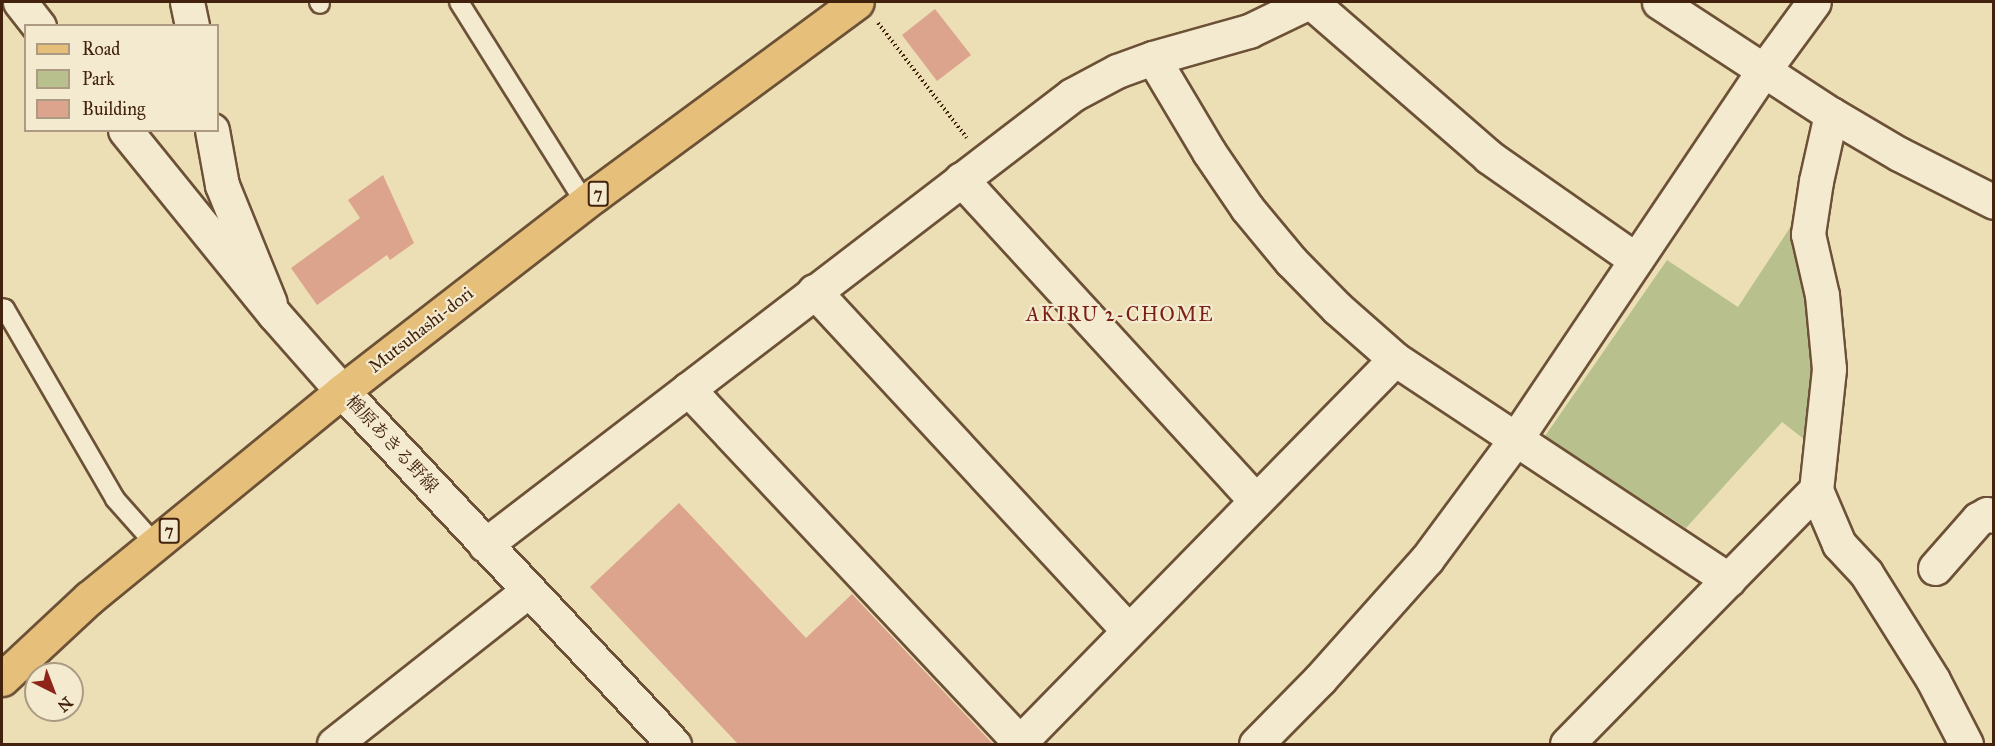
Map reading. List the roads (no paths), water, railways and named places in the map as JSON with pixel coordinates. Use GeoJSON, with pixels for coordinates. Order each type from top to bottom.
{"type":"FeatureCollection","features":[{"type":"Feature","properties":{"kind":"main road","name":"Mutsuhashi-dori"},"geometry":{"type":"LineString","coordinates":[[2,679],[89,598],[154,543],[342,391],[585,203],[866,11]]}},
{"type":"Feature","properties":{"kind":"street"},"geometry":{"type":"LineString","coordinates":[[20,2],[37,24]]}},
{"type":"Feature","properties":{"kind":"street"},"geometry":{"type":"LineString","coordinates":[[187,2],[192,24]]}},
{"type":"Feature","properties":{"kind":"street"},"geometry":{"type":"LineString","coordinates":[[485,545],[1072,95],[1117,71],[1153,58],[1249,31],[1310,2],[1489,157],[1636,260]]}},
{"type":"Feature","properties":{"kind":"street"},"geometry":{"type":"LineString","coordinates":[[1659,2],[1830,114],[1899,154],[1994,201]]}},
{"type":"Feature","properties":{"kind":"street"},"geometry":{"type":"LineString","coordinates":[[1256,744],[1320,679],[1427,559],[1515,440],[1764,70],[1814,2]]}},
{"type":"Feature","properties":{"kind":"street"},"geometry":{"type":"LineString","coordinates":[[1153,58],[1209,152],[1247,208],[1291,261],[1337,308],[1395,359],[1729,580]]}},
{"type":"Feature","properties":{"kind":"street"},"geometry":{"type":"LineString","coordinates":[[1830,114],[1808,234],[1822,295],[1830,369],[1816,489],[1839,544],[1866,573],[1933,680],[1965,744]]}},
{"type":"Feature","properties":{"kind":"street","name":"楢原あきる野線"},"geometry":{"type":"LineString","coordinates":[[127,132],[275,315],[342,391],[674,744]]}},
{"type":"Feature","properties":{"kind":"street"},"geometry":{"type":"LineString","coordinates":[[212,132],[222,185],[275,315]]}},
{"type":"Feature","properties":{"kind":"street"},"geometry":{"type":"LineString","coordinates":[[973,169],[1255,500]]}},
{"type":"Feature","properties":{"kind":"street"},"geometry":{"type":"LineString","coordinates":[[814,291],[1128,630]]}},
{"type":"Feature","properties":{"kind":"street"},"geometry":{"type":"LineString","coordinates":[[688,389],[1020,744],[1128,630],[1395,359]]}},
{"type":"Feature","properties":{"kind":"street"},"geometry":{"type":"LineString","coordinates":[[1581,740],[1816,489]]}},
{"type":"Feature","properties":{"kind":"street"},"geometry":{"type":"LineString","coordinates":[[1935,568],[1978,519],[1987,514],[1994,516]]}},
{"type":"Feature","properties":{"kind":"street"},"geometry":{"type":"LineString","coordinates":[[334,744],[528,591]]}},
{"type":"Feature","properties":{"kind":"lane"},"geometry":{"type":"LineString","coordinates":[[459,2],[585,203]]}},
{"type":"Feature","properties":{"kind":"lane"},"geometry":{"type":"LineString","coordinates":[[2,308],[114,498],[154,543]]}},
{"type":"Feature","properties":{"kind":"district","name":"AKIRU 2-CHOME"},"geometry":{"type":"Point","coordinates":[1120,314]}}]}
